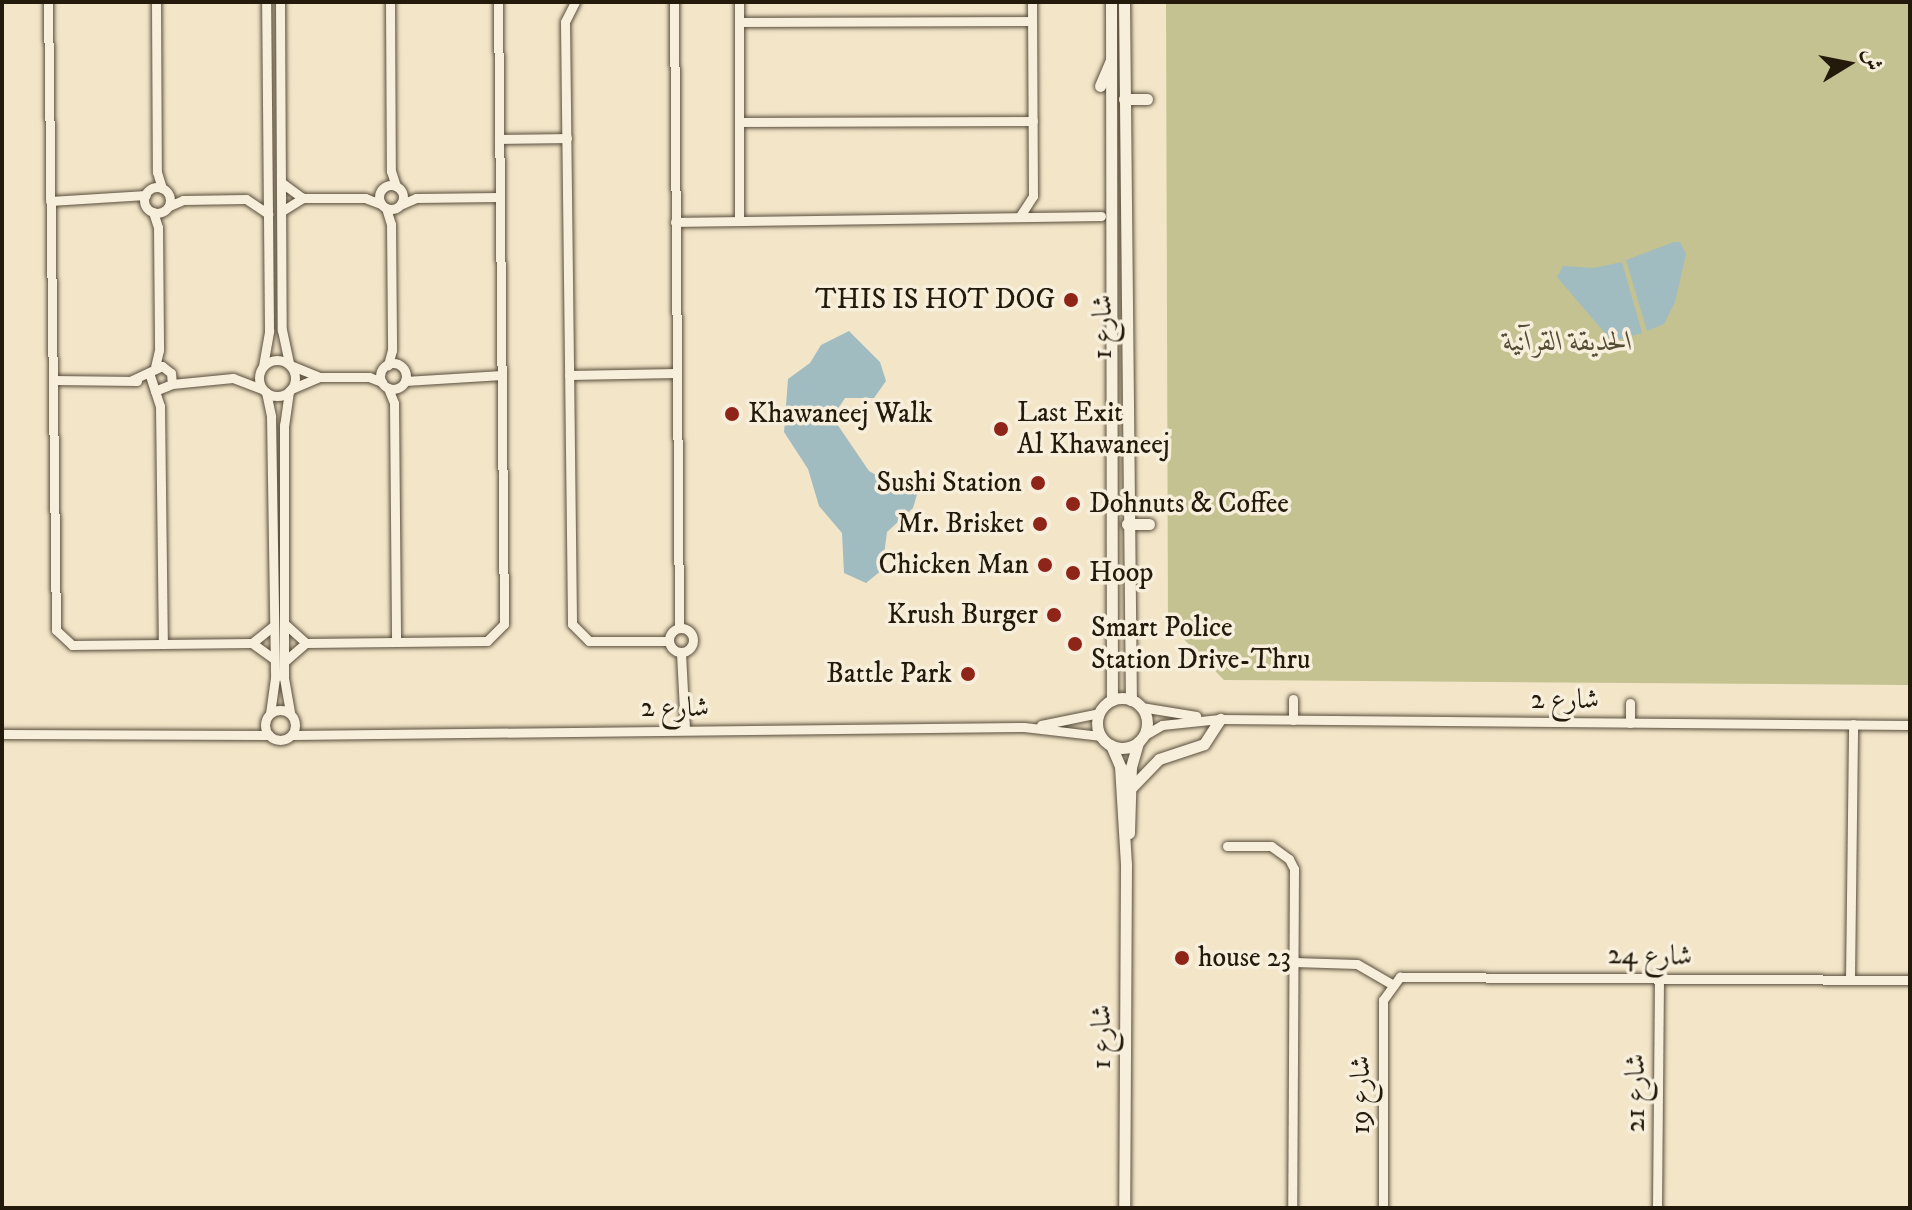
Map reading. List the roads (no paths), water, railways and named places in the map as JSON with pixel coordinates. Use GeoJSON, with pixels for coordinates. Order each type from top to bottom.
{"type":"FeatureCollection","features":[{"type":"Feature","properties":{"kind":"street"},"geometry":{"type":"LineString","coordinates":[[48,2],[56,630],[72,645],[252,643],[280,660]]}},
{"type":"Feature","properties":{"kind":"street"},"geometry":{"type":"LineString","coordinates":[[156,2],[163,644]]}},
{"type":"Feature","properties":{"kind":"street"},"geometry":{"type":"LineString","coordinates":[[266,2],[269,340],[262,367],[271,416],[274,625],[292,716],[292,735]]}},
{"type":"Feature","properties":{"kind":"street"},"geometry":{"type":"LineString","coordinates":[[2,734],[241,732],[269,735],[268,716],[285,622],[284,425],[295,377],[289,365],[282,330],[280,2]]}},
{"type":"Feature","properties":{"kind":"street"},"geometry":{"type":"LineString","coordinates":[[390,2],[391,171],[399,189],[400,206],[391,224]]}},
{"type":"Feature","properties":{"kind":"street"},"geometry":{"type":"LineString","coordinates":[[280,660],[306,643],[487,641],[504,624],[498,2]]}},
{"type":"Feature","properties":{"kind":"street"},"geometry":{"type":"LineString","coordinates":[[575,2],[565,22],[572,624],[589,641],[668,641],[681,653]]}},
{"type":"Feature","properties":{"kind":"street"},"geometry":{"type":"LineString","coordinates":[[668,641],[679,628],[674,2]]}},
{"type":"Feature","properties":{"kind":"street"},"geometry":{"type":"LineString","coordinates":[[739,2],[739,220]]}},
{"type":"Feature","properties":{"kind":"street"},"geometry":{"type":"LineString","coordinates":[[1020,216],[1033,196],[1032,2]]}},
{"type":"Feature","properties":{"kind":"street","name":"شارع 1"},"geometry":{"type":"LineString","coordinates":[[1111,2],[1112,700]]}},
{"type":"Feature","properties":{"kind":"street","name":"شارع 1"},"geometry":{"type":"LineString","coordinates":[[1124,2],[1127,524],[1136,704]]}},
{"type":"Feature","properties":{"kind":"street"},"geometry":{"type":"LineString","coordinates":[[739,22],[1032,21]]}},
{"type":"Feature","properties":{"kind":"street"},"geometry":{"type":"LineString","coordinates":[[1100,86],[1112,60]]}},
{"type":"Feature","properties":{"kind":"street"},"geometry":{"type":"LineString","coordinates":[[1124,99],[1147,99]]}},
{"type":"Feature","properties":{"kind":"street"},"geometry":{"type":"LineString","coordinates":[[739,122],[1033,121]]}},
{"type":"Feature","properties":{"kind":"street"},"geometry":{"type":"LineString","coordinates":[[499,139],[567,138]]}},
{"type":"Feature","properties":{"kind":"street"},"geometry":{"type":"LineString","coordinates":[[391,171],[383,189],[384,206],[391,224],[393,367],[402,384]]}},
{"type":"Feature","properties":{"kind":"street"},"geometry":{"type":"LineString","coordinates":[[282,183],[303,198]]}},
{"type":"Feature","properties":{"kind":"street"},"geometry":{"type":"LineString","coordinates":[[50,201],[246,199],[267,185]]}},
{"type":"Feature","properties":{"kind":"street"},"geometry":{"type":"LineString","coordinates":[[365,198],[383,189],[399,189],[416,198]]}},
{"type":"Feature","properties":{"kind":"street"},"geometry":{"type":"LineString","coordinates":[[1033,196],[1047,216]]}},
{"type":"Feature","properties":{"kind":"street"},"geometry":{"type":"LineString","coordinates":[[282,211],[303,198],[365,198],[384,206],[400,206],[416,198],[499,197]]}},
{"type":"Feature","properties":{"kind":"street"},"geometry":{"type":"LineString","coordinates":[[246,199],[268,214]]}},
{"type":"Feature","properties":{"kind":"street"},"geometry":{"type":"LineString","coordinates":[[675,222],[1101,216]]}},
{"type":"Feature","properties":{"kind":"street"},"geometry":{"type":"LineString","coordinates":[[53,380],[233,378],[275,359],[319,377],[369,377],[393,367],[422,376],[502,375]]}},
{"type":"Feature","properties":{"kind":"street"},"geometry":{"type":"LineString","coordinates":[[385,385],[393,367]]}},
{"type":"Feature","properties":{"kind":"street"},"geometry":{"type":"LineString","coordinates":[[569,375],[676,373]]}},
{"type":"Feature","properties":{"kind":"street"},"geometry":{"type":"LineString","coordinates":[[369,377],[385,385],[402,384],[422,376]]}},
{"type":"Feature","properties":{"kind":"street"},"geometry":{"type":"LineString","coordinates":[[233,378],[278,396],[319,377]]}},
{"type":"Feature","properties":{"kind":"street"},"geometry":{"type":"LineString","coordinates":[[396,642],[394,403],[402,384]]}},
{"type":"Feature","properties":{"kind":"street"},"geometry":{"type":"LineString","coordinates":[[385,385],[394,403]]}},
{"type":"Feature","properties":{"kind":"street"},"geometry":{"type":"LineString","coordinates":[[1127,524],[1149,524]]}},
{"type":"Feature","properties":{"kind":"street"},"geometry":{"type":"LineString","coordinates":[[285,622],[306,643]]}},
{"type":"Feature","properties":{"kind":"street"},"geometry":{"type":"LineString","coordinates":[[252,643],[274,625]]}},
{"type":"Feature","properties":{"kind":"street"},"geometry":{"type":"LineString","coordinates":[[679,628],[693,639],[681,653],[681,730]]}},
{"type":"Feature","properties":{"kind":"street"},"geometry":{"type":"LineString","coordinates":[[1293,699],[1293,720]]}},
{"type":"Feature","properties":{"kind":"street"},"geometry":{"type":"LineString","coordinates":[[1112,700],[1136,704],[1147,721],[1140,739],[1111,745],[1101,736],[1099,713],[1112,700]]}},
{"type":"Feature","properties":{"kind":"street"},"geometry":{"type":"LineString","coordinates":[[1630,703],[1630,723]]}},
{"type":"Feature","properties":{"kind":"street","name":"شارع 2"},"geometry":{"type":"LineString","coordinates":[[1136,704],[1220,719]]}},
{"type":"Feature","properties":{"kind":"street","name":"شارع 2"},"geometry":{"type":"LineString","coordinates":[[1031,727],[1099,713]]}},
{"type":"Feature","properties":{"kind":"street"},"geometry":{"type":"LineString","coordinates":[[241,732],[268,716],[292,716]]}},
{"type":"Feature","properties":{"kind":"street","name":"شارع 2"},"geometry":{"type":"LineString","coordinates":[[292,716],[319,732]]}},
{"type":"Feature","properties":{"kind":"street"},"geometry":{"type":"LineString","coordinates":[[1131,789],[1159,759],[1204,744],[1220,719]]}},
{"type":"Feature","properties":{"kind":"street","name":"شارع 2"},"geometry":{"type":"LineString","coordinates":[[1140,739],[1162,725],[1220,719],[1910,725]]}},
{"type":"Feature","properties":{"kind":"street"},"geometry":{"type":"LineString","coordinates":[[1850,980],[1853,724]]}},
{"type":"Feature","properties":{"kind":"street","name":"شارع 2"},"geometry":{"type":"LineString","coordinates":[[269,735],[282,740],[292,735],[319,732],[1031,727],[1101,736]]}},
{"type":"Feature","properties":{"kind":"street","name":"شارع 1"},"geometry":{"type":"LineString","coordinates":[[1124,1208],[1126,865],[1131,789],[1140,739]]}},
{"type":"Feature","properties":{"kind":"street","name":"شارع 1"},"geometry":{"type":"LineString","coordinates":[[1111,745],[1120,766],[1126,865]]}},
{"type":"Feature","properties":{"kind":"street"},"geometry":{"type":"LineString","coordinates":[[1227,846],[1271,846],[1289,859],[1295,881],[1292,1208]]}},
{"type":"Feature","properties":{"kind":"street"},"geometry":{"type":"LineString","coordinates":[[1294,962],[1357,964],[1391,984]]}},
{"type":"Feature","properties":{"kind":"street","name":"شارع 24"},"geometry":{"type":"LineString","coordinates":[[1391,984],[1406,976],[1910,980]]}},
{"type":"Feature","properties":{"kind":"street","name":"شارع 21"},"geometry":{"type":"LineString","coordinates":[[1657,1208],[1659,978]]}},
{"type":"Feature","properties":{"kind":"street","name":"شارع 19"},"geometry":{"type":"LineString","coordinates":[[1383,1208],[1383,1006],[1391,984]]}},
{"type":"Feature","properties":{"kind":"water"},"geometry":{"type":"Polygon","coordinates":[[[1680,242],[1686,254],[1675,302],[1664,324],[1647,331],[1626,260],[1680,242]]]}},
{"type":"Feature","properties":{"kind":"water"},"geometry":{"type":"Polygon","coordinates":[[[1622,262],[1642,333],[1617,340],[1610,339],[1557,277],[1563,266],[1594,268],[1622,262]]]}},
{"type":"Feature","properties":{"kind":"water"},"geometry":{"type":"Polygon","coordinates":[[[849,331],[880,362],[886,381],[874,398],[845,398],[835,413],[837,424],[869,471],[883,479],[909,478],[918,491],[913,508],[887,532],[882,570],[866,583],[844,573],[842,533],[819,506],[808,469],[784,432],[788,379],[810,363],[821,345],[849,331]]]}},
{"type":"Feature","properties":{"kind":"place","name":"THIS IS HOT DOG"},"geometry":{"type":"Point","coordinates":[1071,300]}},
{"type":"Feature","properties":{"kind":"place","name":"Khawaneej Walk"},"geometry":{"type":"Point","coordinates":[732,414]}},
{"type":"Feature","properties":{"kind":"place","name":"Last Exit Al Khawaneej"},"geometry":{"type":"Point","coordinates":[1001,429]}},
{"type":"Feature","properties":{"kind":"place","name":"Sushi Station"},"geometry":{"type":"Point","coordinates":[1038,483]}},
{"type":"Feature","properties":{"kind":"place","name":"Dohnuts & Coffee"},"geometry":{"type":"Point","coordinates":[1073,504]}},
{"type":"Feature","properties":{"kind":"place","name":"Mr. Brisket"},"geometry":{"type":"Point","coordinates":[1040,524]}},
{"type":"Feature","properties":{"kind":"place","name":"Chicken Man"},"geometry":{"type":"Point","coordinates":[1045,565]}},
{"type":"Feature","properties":{"kind":"place","name":"Hoop"},"geometry":{"type":"Point","coordinates":[1073,573]}},
{"type":"Feature","properties":{"kind":"place","name":"Krush Burger"},"geometry":{"type":"Point","coordinates":[1054,615]}},
{"type":"Feature","properties":{"kind":"place","name":"Smart Police Station Drive-Thru"},"geometry":{"type":"Point","coordinates":[1075,644]}},
{"type":"Feature","properties":{"kind":"place","name":"Battle Park"},"geometry":{"type":"Point","coordinates":[968,674]}},
{"type":"Feature","properties":{"kind":"place","name":"house 23"},"geometry":{"type":"Point","coordinates":[1182,958]}},
{"type":"Feature","properties":{"kind":"park label","name":"الحديقة القرآنية"},"geometry":{"type":"Point","coordinates":[1568,342]}}]}
